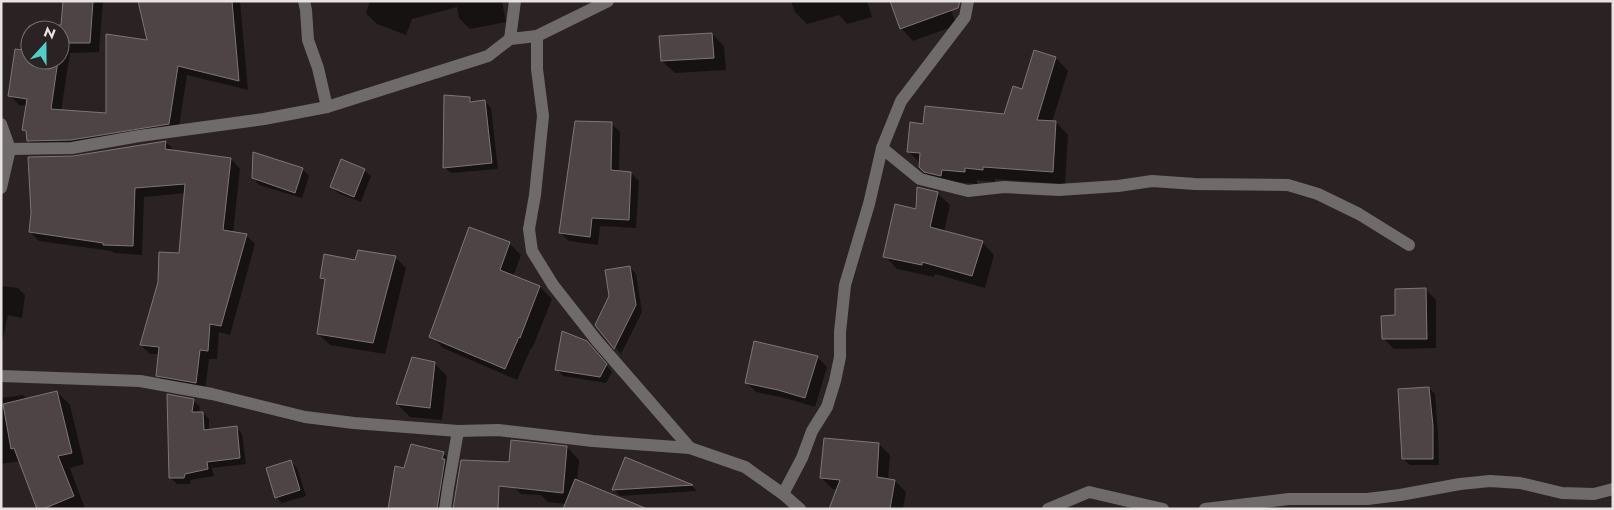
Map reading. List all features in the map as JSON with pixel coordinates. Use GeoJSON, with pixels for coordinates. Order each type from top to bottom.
{"type":"FeatureCollection","features":[{"type":"Feature","properties":{"kind":"street"},"geometry":{"type":"LineString","coordinates":[[304,1],[308,40],[318,68],[327,107]]}},
{"type":"Feature","properties":{"kind":"street"},"geometry":{"type":"LineString","coordinates":[[510,39],[515,1]]}},
{"type":"Feature","properties":{"kind":"street"},"geometry":{"type":"LineString","coordinates":[[6,150],[72,148],[327,107],[488,56],[510,39],[537,36],[608,1]]}},
{"type":"Feature","properties":{"kind":"street"},"geometry":{"type":"LineString","coordinates":[[783,494],[802,458],[812,432],[827,407],[835,381],[840,357],[840,332],[845,285],[869,204],[882,148],[901,101],[965,17],[968,1]]}},
{"type":"Feature","properties":{"kind":"street"},"geometry":{"type":"LineString","coordinates":[[537,36],[537,69],[543,116],[537,178],[529,229],[532,251],[554,285],[598,341],[690,448]]}},
{"type":"Feature","properties":{"kind":"street"},"geometry":{"type":"LineString","coordinates":[[1,124],[6,150],[1,188]]}},
{"type":"Feature","properties":{"kind":"street"},"geometry":{"type":"LineString","coordinates":[[882,148],[920,178],[968,191],[1004,187],[1059,190],[1118,186],[1152,181],[1195,184],[1288,185],[1318,194],[1359,214],[1409,246]]}},
{"type":"Feature","properties":{"kind":"street"},"geometry":{"type":"LineString","coordinates":[[1,376],[140,381],[212,394],[305,417],[354,423],[458,431],[498,430],[593,441],[690,448],[745,466],[800,509]]}},
{"type":"Feature","properties":{"kind":"street"},"geometry":{"type":"LineString","coordinates":[[446,509],[458,431]]}},
{"type":"Feature","properties":{"kind":"street"},"geometry":{"type":"LineString","coordinates":[[1204,509],[1289,499],[1367,499],[1490,481],[1520,483],[1562,493],[1594,494],[1613,489]]}},
{"type":"Feature","properties":{"kind":"street"},"geometry":{"type":"LineString","coordinates":[[1048,509],[1089,492],[1162,509]]}},
{"type":"Feature","properties":{"kind":"building"},"geometry":{"type":"Polygon","coordinates":[[[63,1],[93,1],[90,43],[70,43],[70,20],[61,20],[63,1]]]}},
{"type":"Feature","properties":{"kind":"building"},"geometry":{"type":"Polygon","coordinates":[[[138,1],[232,1],[239,81],[178,66],[169,124],[71,140],[27,141],[26,131],[22,130],[27,99],[8,96],[15,49],[20,50],[20,70],[57,70],[51,109],[106,113],[106,34],[147,40],[138,1]]]}},
{"type":"Feature","properties":{"kind":"building"},"geometry":{"type":"Polygon","coordinates":[[[890,1],[960,1],[958,8],[900,29],[890,1]]]}},
{"type":"Feature","properties":{"kind":"building"},"geometry":{"type":"Polygon","coordinates":[[[712,33],[714,58],[661,61],[659,36],[712,33]]]}},
{"type":"Feature","properties":{"kind":"building"},"geometry":{"type":"Polygon","coordinates":[[[1034,50],[1056,57],[1037,120],[1056,121],[1053,172],[983,167],[983,170],[965,168],[965,172],[942,170],[941,176],[924,172],[919,167],[920,153],[907,152],[910,122],[923,124],[925,106],[1004,114],[1013,86],[1022,89],[1034,50]]]}},
{"type":"Feature","properties":{"kind":"building"},"geometry":{"type":"Polygon","coordinates":[[[444,95],[470,97],[470,102],[485,100],[492,163],[443,168],[444,95]]]}},
{"type":"Feature","properties":{"kind":"building"},"geometry":{"type":"Polygon","coordinates":[[[575,121],[612,122],[611,170],[631,172],[629,220],[592,218],[590,237],[559,233],[575,121]]]}},
{"type":"Feature","properties":{"kind":"building"},"geometry":{"type":"Polygon","coordinates":[[[166,141],[165,149],[231,158],[223,230],[247,234],[221,326],[210,324],[208,351],[200,350],[196,383],[156,376],[159,347],[140,345],[158,282],[159,252],[179,253],[185,184],[135,188],[133,246],[103,245],[103,243],[29,232],[31,213],[28,157],[73,156],[166,141]]]}},
{"type":"Feature","properties":{"kind":"building"},"geometry":{"type":"Polygon","coordinates":[[[253,152],[303,168],[295,193],[252,178],[253,152]]]}},
{"type":"Feature","properties":{"kind":"building"},"geometry":{"type":"Polygon","coordinates":[[[341,159],[365,169],[354,197],[330,187],[341,159]]]}},
{"type":"Feature","properties":{"kind":"building"},"geometry":{"type":"Polygon","coordinates":[[[917,187],[938,192],[930,227],[983,241],[972,276],[922,262],[922,265],[883,257],[895,204],[916,209],[917,187]]]}},
{"type":"Feature","properties":{"kind":"building"},"geometry":{"type":"Polygon","coordinates":[[[469,227],[510,242],[500,270],[540,286],[520,338],[505,369],[429,337],[469,227]]]}},
{"type":"Feature","properties":{"kind":"building"},"geometry":{"type":"Polygon","coordinates":[[[358,250],[396,256],[373,343],[317,334],[325,279],[320,278],[324,254],[355,260],[358,250]]]}},
{"type":"Feature","properties":{"kind":"building"},"geometry":{"type":"Polygon","coordinates":[[[630,266],[636,305],[614,349],[595,325],[609,296],[605,270],[630,266]]]}},
{"type":"Feature","properties":{"kind":"building"},"geometry":{"type":"Polygon","coordinates":[[[1426,288],[1427,339],[1382,339],[1381,316],[1395,315],[1395,289],[1426,288]]]}},
{"type":"Feature","properties":{"kind":"building"},"geometry":{"type":"Polygon","coordinates":[[[562,331],[587,341],[607,364],[600,377],[555,370],[562,331]]]}},
{"type":"Feature","properties":{"kind":"building"},"geometry":{"type":"Polygon","coordinates":[[[754,341],[818,356],[805,398],[745,383],[754,341]]]}},
{"type":"Feature","properties":{"kind":"building"},"geometry":{"type":"Polygon","coordinates":[[[412,357],[435,362],[430,408],[396,404],[412,357]]]}},
{"type":"Feature","properties":{"kind":"building"},"geometry":{"type":"Polygon","coordinates":[[[1429,387],[1433,426],[1433,459],[1402,459],[1398,389],[1429,387]]]}},
{"type":"Feature","properties":{"kind":"building"},"geometry":{"type":"Polygon","coordinates":[[[57,391],[72,453],[58,456],[74,496],[43,509],[37,509],[14,448],[11,449],[3,404],[57,391]]]}},
{"type":"Feature","properties":{"kind":"building"},"geometry":{"type":"Polygon","coordinates":[[[167,394],[194,399],[192,412],[203,412],[204,430],[237,426],[240,458],[207,462],[208,469],[185,474],[184,478],[169,478],[167,394]]]}},
{"type":"Feature","properties":{"kind":"building"},"geometry":{"type":"Polygon","coordinates":[[[824,438],[879,443],[877,477],[895,480],[890,509],[829,509],[840,480],[820,478],[824,438]]]}},
{"type":"Feature","properties":{"kind":"building"},"geometry":{"type":"Polygon","coordinates":[[[511,440],[567,446],[563,493],[499,486],[498,509],[453,509],[461,460],[509,462],[511,440]]]}},
{"type":"Feature","properties":{"kind":"building"},"geometry":{"type":"Polygon","coordinates":[[[411,444],[444,452],[442,459],[445,459],[437,509],[388,509],[395,466],[404,468],[411,444]]]}},
{"type":"Feature","properties":{"kind":"building"},"geometry":{"type":"Polygon","coordinates":[[[625,457],[693,485],[612,490],[625,457]]]}},
{"type":"Feature","properties":{"kind":"building"},"geometry":{"type":"Polygon","coordinates":[[[291,460],[300,490],[275,498],[266,468],[291,460]]]}},
{"type":"Feature","properties":{"kind":"building"},"geometry":{"type":"Polygon","coordinates":[[[575,479],[645,508],[645,509],[563,509],[575,479]]]}}]}
